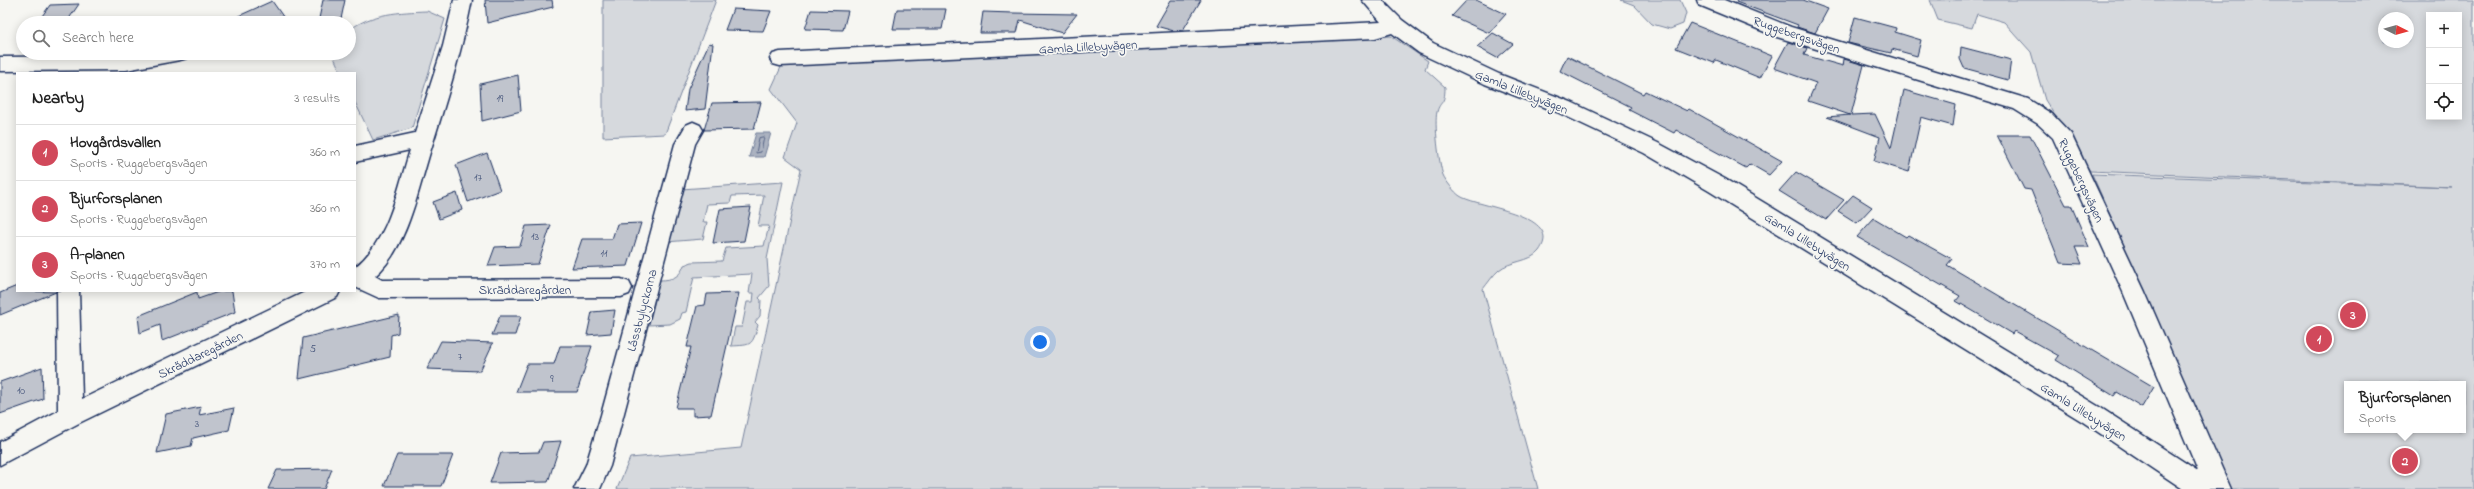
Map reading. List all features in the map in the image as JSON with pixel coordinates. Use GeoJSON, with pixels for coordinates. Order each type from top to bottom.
{"type":"FeatureCollection","features":[{"type":"Feature","properties":{"kind":"street","name":"Skräddaregården"},"geometry":{"type":"LineString","coordinates":[[463,0],[453,46],[397,224],[386,249],[376,262],[358,277],[379,289],[621,288]]}},
{"type":"Feature","properties":{"kind":"street","name":"Gamla Lillebyvägen"},"geometry":{"type":"LineString","coordinates":[[1371,0],[1395,25],[1420,44],[1446,59],[1564,107],[1668,156],[2092,415],[2204,489]]}},
{"type":"Feature","properties":{"kind":"street","name":"Ruggebergsvägen"},"geometry":{"type":"LineString","coordinates":[[1706,0],[1784,32],[2021,104],[2045,119],[2061,134],[2134,292],[2218,489]]}},
{"type":"Feature","properties":{"kind":"street","name":"Gamla Lillebyvägen"},"geometry":{"type":"LineString","coordinates":[[780,59],[1375,31],[1395,25]]}},
{"type":"Feature","properties":{"kind":"street"},"geometry":{"type":"LineString","coordinates":[[0,64],[126,63],[142,60]]}},
{"type":"Feature","properties":{"kind":"street","name":"Låssbylyckorna"},"geometry":{"type":"LineString","coordinates":[[586,489],[598,466],[685,144],[693,130]]}},
{"type":"Feature","properties":{"kind":"street"},"geometry":{"type":"LineString","coordinates":[[356,154],[423,140]]}},
{"type":"Feature","properties":{"kind":"street"},"geometry":{"type":"LineString","coordinates":[[68,292],[70,416]]}},
{"type":"Feature","properties":{"kind":"street","name":"Skräddaregården"},"geometry":{"type":"LineString","coordinates":[[0,454],[70,416],[327,292]]}},
{"type":"Feature","properties":{"kind":"shaded area"},"geometry":{"type":"Polygon","coordinates":[[[603,0],[716,0],[665,134],[603,137],[603,0]]]}},
{"type":"Feature","properties":{"kind":"shaded area"},"geometry":{"type":"Polygon","coordinates":[[[1621,0],[1680,0],[1686,13],[1683,24],[1670,29],[1652,24],[1634,5],[1621,0]]]}},
{"type":"Feature","properties":{"kind":"shaded area"},"geometry":{"type":"Polygon","coordinates":[[[1930,0],[2474,0],[2474,489],[2231,489],[2092,174],[2452,187],[2090,171],[2045,100],[2031,52],[2004,22],[1977,14],[1972,28],[1938,20],[1930,0]]]}},
{"type":"Feature","properties":{"kind":"shaded area"},"geometry":{"type":"Polygon","coordinates":[[[427,11],[445,19],[412,128],[373,140],[356,104],[356,72],[341,72],[335,60],[356,60],[356,25],[386,14],[427,11]]]}},
{"type":"Feature","properties":{"kind":"shaded area"},"geometry":{"type":"Polygon","coordinates":[[[1391,36],[1428,61],[1425,69],[1445,87],[1443,100],[1437,112],[1436,125],[1441,170],[1448,183],[1460,196],[1499,208],[1530,220],[1540,228],[1544,238],[1539,251],[1535,255],[1503,267],[1495,274],[1483,289],[1538,489],[617,489],[630,458],[741,448],[801,169],[785,157],[797,123],[771,89],[782,65],[1391,36]]]}},
{"type":"Feature","properties":{"kind":"shaded area"},"geometry":{"type":"Polygon","coordinates":[[[783,182],[767,259],[769,286],[759,298],[761,300],[760,316],[755,322],[758,325],[752,341],[743,345],[731,346],[735,327],[742,327],[747,302],[753,302],[754,293],[749,293],[752,274],[694,277],[686,312],[682,313],[680,319],[670,324],[649,325],[660,280],[675,277],[684,265],[692,262],[722,261],[726,248],[764,246],[769,226],[758,226],[764,195],[732,196],[730,203],[707,204],[703,222],[707,222],[703,239],[666,242],[681,189],[783,182]]]}},
{"type":"Feature","properties":{"kind":"water"},"geometry":{"type":"Polygon","coordinates":[[[756,133],[771,133],[764,157],[749,157],[756,133]]]}},
{"type":"Feature","properties":{"kind":"building"},"geometry":{"type":"Polygon","coordinates":[[[323,0],[345,0],[342,16],[320,16],[323,0]]]}},
{"type":"Feature","properties":{"kind":"building"},"geometry":{"type":"Polygon","coordinates":[[[485,0],[552,0],[553,7],[487,23],[485,0]]]}},
{"type":"Feature","properties":{"kind":"building"},"geometry":{"type":"Polygon","coordinates":[[[1171,0],[1201,0],[1183,30],[1174,31],[1156,26],[1171,0]]]}},
{"type":"Feature","properties":{"kind":"building"},"geometry":{"type":"Polygon","coordinates":[[[1467,0],[1476,0],[1506,14],[1489,33],[1452,16],[1467,0]]]}},
{"type":"Feature","properties":{"kind":"building"},"geometry":{"type":"Polygon","coordinates":[[[1737,0],[1803,0],[1828,9],[1815,33],[1797,27],[1798,25],[1736,2],[1737,0]]]}},
{"type":"Feature","properties":{"kind":"building"},"geometry":{"type":"Polygon","coordinates":[[[272,1],[283,16],[239,16],[272,1]]]}},
{"type":"Feature","properties":{"kind":"building"},"geometry":{"type":"Polygon","coordinates":[[[79,4],[71,16],[42,16],[50,5],[79,4]]]}},
{"type":"Feature","properties":{"kind":"building"},"geometry":{"type":"Polygon","coordinates":[[[733,9],[771,11],[763,31],[725,30],[733,9]]]}},
{"type":"Feature","properties":{"kind":"building"},"geometry":{"type":"Polygon","coordinates":[[[897,9],[946,9],[942,29],[893,29],[897,9]]]}},
{"type":"Feature","properties":{"kind":"building"},"geometry":{"type":"Polygon","coordinates":[[[811,10],[848,11],[843,30],[805,29],[811,10]]]}},
{"type":"Feature","properties":{"kind":"building"},"geometry":{"type":"Polygon","coordinates":[[[983,12],[1077,14],[1062,33],[1020,20],[1017,33],[980,33],[983,12]]]}},
{"type":"Feature","properties":{"kind":"building"},"geometry":{"type":"Polygon","coordinates":[[[1855,17],[1896,28],[1895,32],[1921,40],[1917,56],[1892,49],[1891,53],[1848,43],[1855,17]]]}},
{"type":"Feature","properties":{"kind":"building"},"geometry":{"type":"Polygon","coordinates":[[[1690,23],[1772,56],[1760,78],[1716,60],[1714,63],[1676,48],[1690,23]]]}},
{"type":"Feature","properties":{"kind":"building"},"geometry":{"type":"Polygon","coordinates":[[[1493,33],[1513,44],[1497,58],[1477,47],[1493,33]]]}},
{"type":"Feature","properties":{"kind":"building"},"geometry":{"type":"Polygon","coordinates":[[[1788,42],[1807,48],[1804,55],[1843,66],[1844,59],[1864,65],[1851,115],[1875,114],[1891,148],[1904,90],[1956,105],[1953,126],[1921,117],[1909,172],[1874,161],[1880,137],[1827,117],[1850,115],[1808,101],[1816,83],[1774,68],[1788,42]]]}},
{"type":"Feature","properties":{"kind":"building"},"geometry":{"type":"Polygon","coordinates":[[[709,43],[713,44],[705,109],[685,111],[688,89],[709,43]]]}},
{"type":"Feature","properties":{"kind":"building"},"geometry":{"type":"Polygon","coordinates":[[[1961,47],[2011,60],[2008,80],[1964,68],[1960,59],[1961,47]]]}},
{"type":"Feature","properties":{"kind":"building"},"geometry":{"type":"Polygon","coordinates":[[[1567,56],[1643,94],[1645,91],[1687,111],[1689,109],[1782,161],[1769,175],[1750,164],[1746,168],[1676,130],[1674,133],[1629,110],[1631,107],[1560,71],[1567,56]]]}},
{"type":"Feature","properties":{"kind":"building"},"geometry":{"type":"Polygon","coordinates":[[[518,75],[521,111],[482,121],[480,84],[518,75]]]}},
{"type":"Feature","properties":{"kind":"building"},"geometry":{"type":"Polygon","coordinates":[[[761,102],[754,129],[704,130],[712,103],[761,102]]]}},
{"type":"Feature","properties":{"kind":"building"},"geometry":{"type":"Polygon","coordinates":[[[1997,135],[2030,135],[2066,205],[2071,205],[2089,247],[2075,247],[2082,264],[2060,263],[2031,190],[2024,189],[1997,135]]]}},
{"type":"Feature","properties":{"kind":"building"},"geometry":{"type":"Polygon","coordinates":[[[487,153],[500,190],[468,202],[456,165],[487,153]]]}},
{"type":"Feature","properties":{"kind":"building"},"geometry":{"type":"Polygon","coordinates":[[[1796,172],[1844,200],[1826,220],[1779,191],[1796,172]]]}},
{"type":"Feature","properties":{"kind":"building"},"geometry":{"type":"Polygon","coordinates":[[[457,193],[462,210],[439,219],[433,202],[457,193]]]}},
{"type":"Feature","properties":{"kind":"building"},"geometry":{"type":"Polygon","coordinates":[[[1853,195],[1872,207],[1857,223],[1838,211],[1853,195]]]}},
{"type":"Feature","properties":{"kind":"building"},"geometry":{"type":"Polygon","coordinates":[[[751,207],[744,241],[713,243],[720,209],[751,207]]]}},
{"type":"Feature","properties":{"kind":"building"},"geometry":{"type":"Polygon","coordinates":[[[1874,218],[1906,237],[1908,235],[1952,259],[1947,265],[2154,387],[2142,407],[2117,392],[2114,396],[2056,360],[2059,356],[2014,331],[2012,334],[1956,301],[1960,296],[1857,237],[1874,218]]]}},
{"type":"Feature","properties":{"kind":"building"},"geometry":{"type":"Polygon","coordinates":[[[641,223],[628,266],[572,268],[582,239],[612,239],[617,224],[641,223]]]}},
{"type":"Feature","properties":{"kind":"building"},"geometry":{"type":"Polygon","coordinates":[[[551,225],[538,264],[488,266],[495,247],[520,246],[526,226],[551,225]]]}},
{"type":"Feature","properties":{"kind":"building"},"geometry":{"type":"Polygon","coordinates":[[[16,286],[16,292],[56,292],[0,315],[0,293],[16,286]]]}},
{"type":"Feature","properties":{"kind":"building"},"geometry":{"type":"Polygon","coordinates":[[[197,292],[198,299],[218,292],[232,292],[235,312],[162,341],[160,325],[140,333],[138,316],[197,292]]]}},
{"type":"Feature","properties":{"kind":"building"},"geometry":{"type":"Polygon","coordinates":[[[739,293],[711,415],[693,416],[693,408],[676,408],[691,347],[687,347],[697,306],[705,305],[707,294],[739,293]]]}},
{"type":"Feature","properties":{"kind":"building"},"geometry":{"type":"Polygon","coordinates":[[[615,310],[611,333],[587,335],[592,312],[615,310]]]}},
{"type":"Feature","properties":{"kind":"building"},"geometry":{"type":"Polygon","coordinates":[[[399,315],[398,333],[391,335],[390,357],[299,379],[303,338],[399,315]]]}},
{"type":"Feature","properties":{"kind":"building"},"geometry":{"type":"Polygon","coordinates":[[[500,316],[521,316],[515,335],[492,335],[500,316]]]}},
{"type":"Feature","properties":{"kind":"building"},"geometry":{"type":"Polygon","coordinates":[[[441,341],[493,343],[480,371],[427,369],[441,341]]]}},
{"type":"Feature","properties":{"kind":"building"},"geometry":{"type":"Polygon","coordinates":[[[560,346],[592,346],[577,392],[516,392],[527,364],[554,364],[560,346]]]}},
{"type":"Feature","properties":{"kind":"building"},"geometry":{"type":"Polygon","coordinates":[[[42,367],[43,399],[0,414],[0,382],[42,367]]]}},
{"type":"Feature","properties":{"kind":"building"},"geometry":{"type":"Polygon","coordinates":[[[201,407],[199,415],[234,408],[229,430],[193,438],[191,446],[157,453],[166,414],[201,407]]]}},
{"type":"Feature","properties":{"kind":"building"},"geometry":{"type":"Polygon","coordinates":[[[561,441],[548,482],[490,483],[501,453],[539,452],[543,442],[561,441]]]}},
{"type":"Feature","properties":{"kind":"building"},"geometry":{"type":"Polygon","coordinates":[[[397,455],[453,455],[441,486],[384,486],[397,455]]]}},
{"type":"Feature","properties":{"kind":"building"},"geometry":{"type":"Polygon","coordinates":[[[332,469],[324,489],[268,489],[277,470],[332,469]]]}},
{"type":"Feature","properties":{"kind":"place","name":"A-planen"},"geometry":{"type":"Point","coordinates":[2353,315]}},
{"type":"Feature","properties":{"kind":"place","name":"Hovgårdsvallen"},"geometry":{"type":"Point","coordinates":[2319,339]}},
{"type":"Feature","properties":{"kind":"place","name":"Bjurforsplanen"},"geometry":{"type":"Point","coordinates":[2405,461]}}]}
